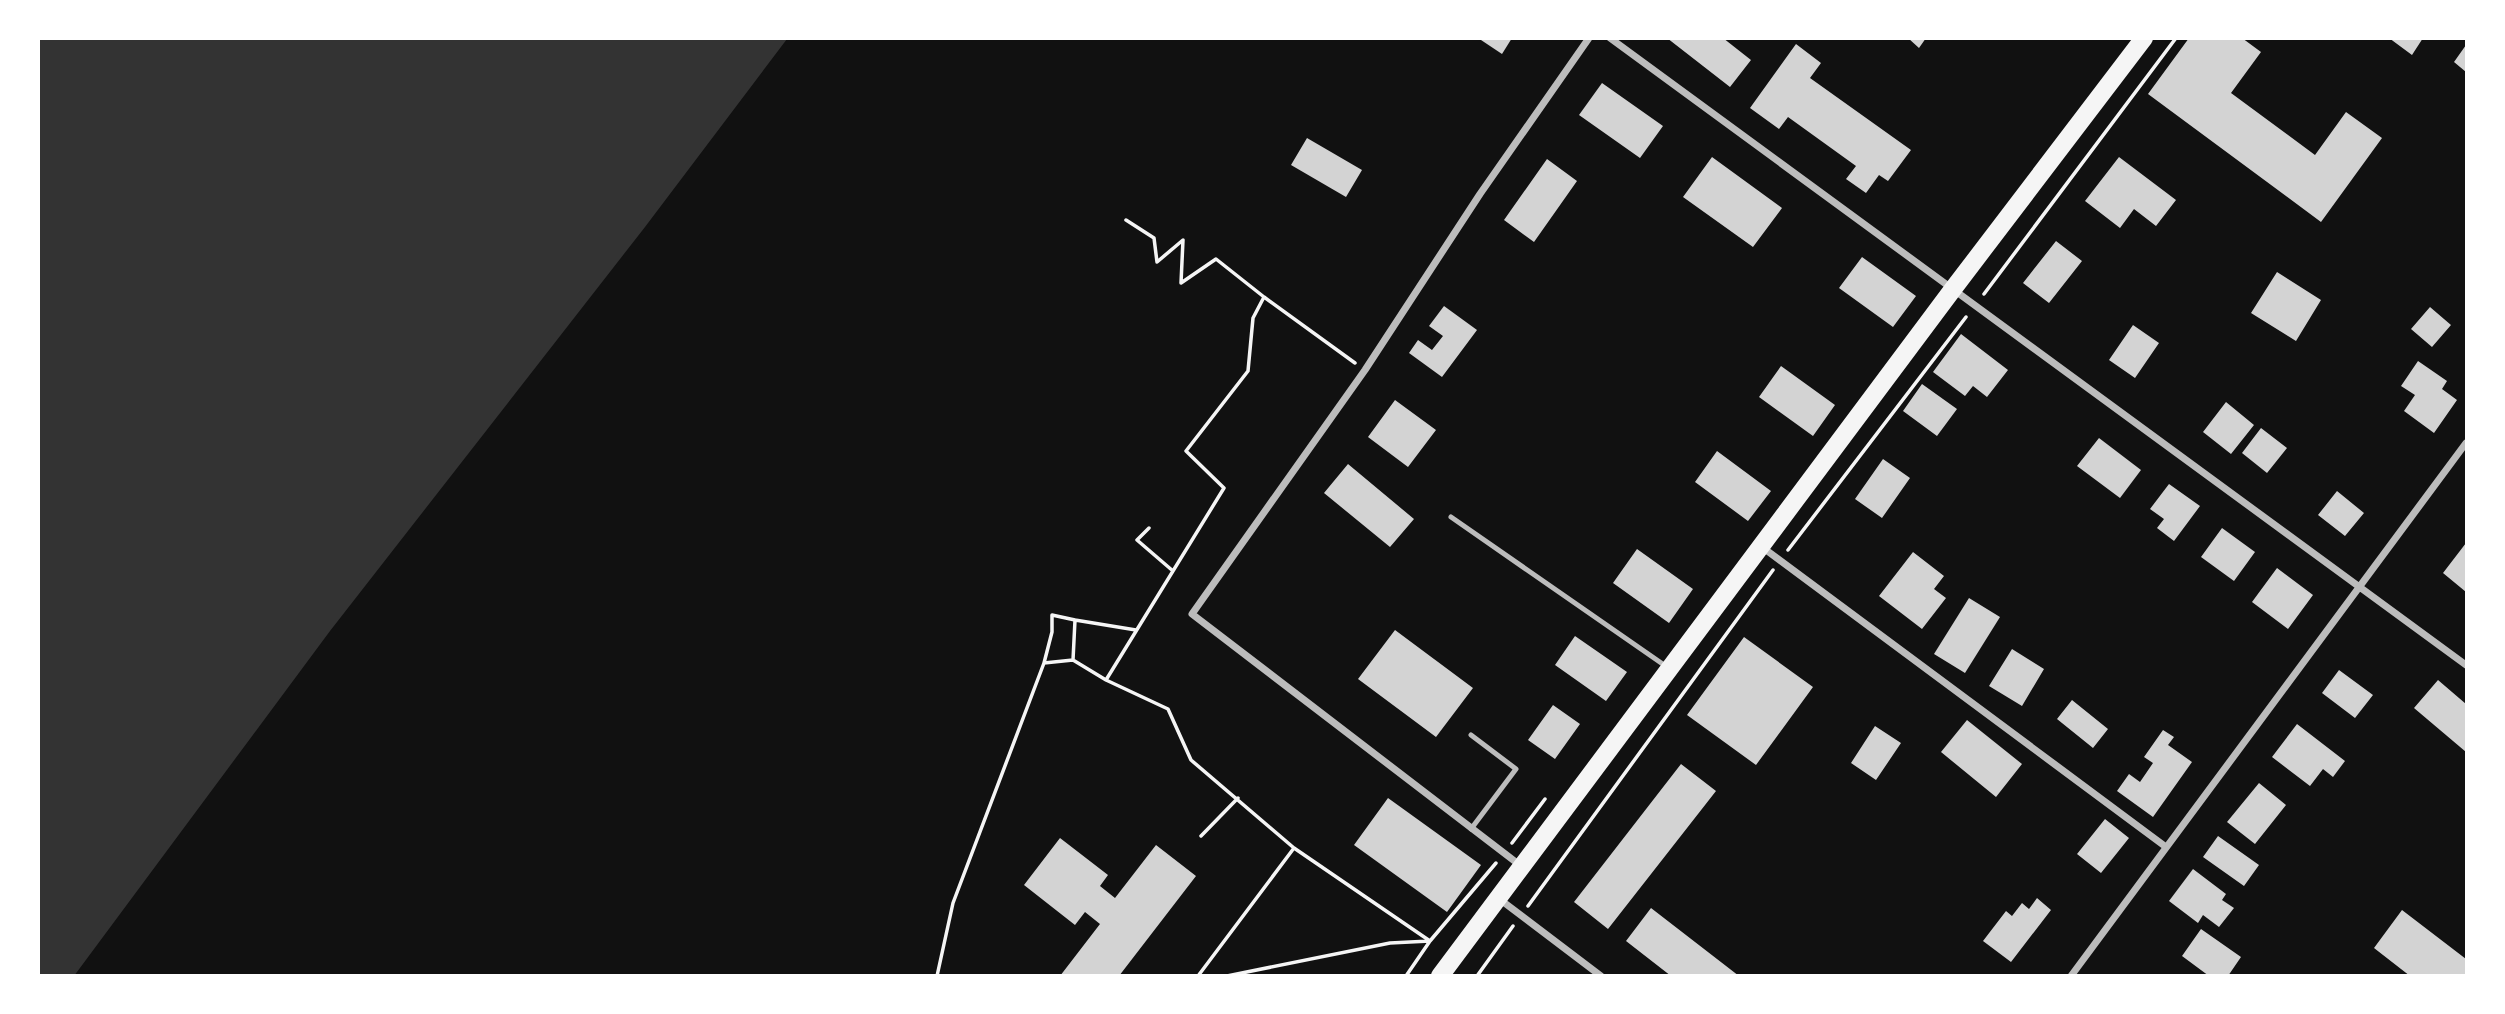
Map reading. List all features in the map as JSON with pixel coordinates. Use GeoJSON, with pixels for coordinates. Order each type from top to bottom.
{"type":"FeatureCollection","features":[{"type":"Feature","properties":{"kind":"main road"},"geometry":{"type":"LineString","coordinates":[[1440,975],[2144,38]]}},
{"type":"Feature","properties":{"kind":"street"},"geometry":{"type":"LineString","coordinates":[[1522,867],[1192,614],[1365,370],[1480,194],[1588,38]]}},
{"type":"Feature","properties":{"kind":"street"},"geometry":{"type":"LineString","coordinates":[[1610,38],[2359,584],[2466,665]]}},
{"type":"Feature","properties":{"kind":"street"},"geometry":{"type":"LineString","coordinates":[[2071,975],[2466,443]]}},
{"type":"Feature","properties":{"kind":"street"},"geometry":{"type":"LineString","coordinates":[[1760,546],[2166,848]]}},
{"type":"Feature","properties":{"kind":"street"},"geometry":{"type":"LineString","coordinates":[[1498,898],[1601,975]]}},
{"type":"Feature","properties":{"kind":"lane"},"geometry":{"type":"LineString","coordinates":[[1451,517],[1669,668]]}},
{"type":"Feature","properties":{"kind":"lane"},"geometry":{"type":"LineString","coordinates":[[1471,735],[1516,769],[1471,829]]}},
{"type":"Feature","properties":{"kind":"path"},"geometry":{"type":"LineString","coordinates":[[1477,975],[1780,560],[2176,38]]}},
{"type":"Feature","properties":{"kind":"path"},"geometry":{"type":"LineString","coordinates":[[1126,220],[1154,238],[1157,262],[1183,240],[1181,283],[1216,259],[1365,370]]}},
{"type":"Feature","properties":{"kind":"path"},"geometry":{"type":"LineString","coordinates":[[1106,680],[1224,488],[1186,451],[1248,370],[1253,318],[1264,297]]}},
{"type":"Feature","properties":{"kind":"path"},"geometry":{"type":"LineString","coordinates":[[1149,528],[1137,540],[1173,571]]}},
{"type":"Feature","properties":{"kind":"path"},"geometry":{"type":"LineString","coordinates":[[937,975],[953,903],[1044,663],[1052,632],[1052,615],[1136,630]]}},
{"type":"Feature","properties":{"kind":"path"},"geometry":{"type":"LineString","coordinates":[[1073,660],[1075,621]]}},
{"type":"Feature","properties":{"kind":"path"},"geometry":{"type":"LineString","coordinates":[[1044,663],[1073,660],[1106,680],[1168,709],[1191,760],[1294,848],[1430,941],[1390,943],[1227,975]]}},
{"type":"Feature","properties":{"kind":"path"},"geometry":{"type":"LineString","coordinates":[[1201,836],[1238,798]]}},
{"type":"Feature","properties":{"kind":"path"},"geometry":{"type":"LineString","coordinates":[[1198,975],[1294,848]]}},
{"type":"Feature","properties":{"kind":"shaded area"},"geometry":{"type":"Polygon","coordinates":[[[38,39],[787,39],[645,227],[330,631],[74,976],[38,975],[38,39]]]}},
{"type":"Feature","properties":{"kind":"building"},"geometry":{"type":"Polygon","coordinates":[[[1478,38],[1512,38],[1502,54],[1478,38]]]}},
{"type":"Feature","properties":{"kind":"building"},"geometry":{"type":"Polygon","coordinates":[[[1667,38],[1723,38],[1751,60],[1730,87],[1667,38]]]}},
{"type":"Feature","properties":{"kind":"building"},"geometry":{"type":"Polygon","coordinates":[[[1908,38],[1926,38],[1919,48],[1908,38]]]}},
{"type":"Feature","properties":{"kind":"building"},"geometry":{"type":"Polygon","coordinates":[[[2189,38],[2242,38],[2261,52],[2231,93],[2315,155],[2346,112],[2382,138],[2321,222],[2148,94],[2189,38]]]}},
{"type":"Feature","properties":{"kind":"building"},"geometry":{"type":"Polygon","coordinates":[[[2389,38],[2423,38],[2412,55],[2389,38]]]}},
{"type":"Feature","properties":{"kind":"building"},"geometry":{"type":"Polygon","coordinates":[[[1796,44],[1821,63],[1810,78],[1911,150],[1888,181],[1879,175],[1866,193],[1846,179],[1856,166],[1788,117],[1779,129],[1750,108],[1796,44]]]}},
{"type":"Feature","properties":{"kind":"building"},"geometry":{"type":"Polygon","coordinates":[[[2466,45],[2466,72],[2454,62],[2466,45]]]}},
{"type":"Feature","properties":{"kind":"building"},"geometry":{"type":"Polygon","coordinates":[[[1602,83],[1663,126],[1640,158],[1579,115],[1602,83]]]}},
{"type":"Feature","properties":{"kind":"building"},"geometry":{"type":"Polygon","coordinates":[[[1307,138],[1362,170],[1346,197],[1291,165],[1307,138]]]}},
{"type":"Feature","properties":{"kind":"building"},"geometry":{"type":"Polygon","coordinates":[[[1712,157],[1782,208],[1753,247],[1683,197],[1712,157]]]}},
{"type":"Feature","properties":{"kind":"building"},"geometry":{"type":"Polygon","coordinates":[[[2119,157],[2176,200],[2156,226],[2134,209],[2120,228],[2085,201],[2119,157]]]}},
{"type":"Feature","properties":{"kind":"building"},"geometry":{"type":"Polygon","coordinates":[[[1547,159],[1577,181],[1534,242],[1504,220],[1547,159]]]}},
{"type":"Feature","properties":{"kind":"building"},"geometry":{"type":"Polygon","coordinates":[[[2056,241],[2082,261],[2049,303],[2023,283],[2056,241]]]}},
{"type":"Feature","properties":{"kind":"building"},"geometry":{"type":"Polygon","coordinates":[[[1862,257],[1916,296],[1893,327],[1839,288],[1862,257]]]}},
{"type":"Feature","properties":{"kind":"building"},"geometry":{"type":"Polygon","coordinates":[[[2277,272],[2321,300],[2296,341],[2251,313],[2277,272]]]}},
{"type":"Feature","properties":{"kind":"building"},"geometry":{"type":"Polygon","coordinates":[[[1444,306],[1477,330],[1442,377],[1409,353],[1418,340],[1432,350],[1443,336],[1429,326],[1444,306]]]}},
{"type":"Feature","properties":{"kind":"building"},"geometry":{"type":"Polygon","coordinates":[[[2430,307],[2451,325],[2432,347],[2411,329],[2430,307]]]}},
{"type":"Feature","properties":{"kind":"building"},"geometry":{"type":"Polygon","coordinates":[[[2133,325],[2159,343],[2135,378],[2109,360],[2133,325]]]}},
{"type":"Feature","properties":{"kind":"building"},"geometry":{"type":"Polygon","coordinates":[[[1961,334],[2008,370],[1987,397],[1973,386],[1965,396],[1933,372],[1961,334]]]}},
{"type":"Feature","properties":{"kind":"building"},"geometry":{"type":"Polygon","coordinates":[[[2418,361],[2447,381],[2442,389],[2457,400],[2434,433],[2404,411],[2415,395],[2401,386],[2418,361]]]}},
{"type":"Feature","properties":{"kind":"building"},"geometry":{"type":"Polygon","coordinates":[[[1781,366],[1835,405],[1813,436],[1759,397],[1781,366]]]}},
{"type":"Feature","properties":{"kind":"building"},"geometry":{"type":"Polygon","coordinates":[[[1922,384],[1957,409],[1937,436],[1903,411],[1922,384]]]}},
{"type":"Feature","properties":{"kind":"building"},"geometry":{"type":"Polygon","coordinates":[[[1395,400],[1436,430],[1408,467],[1368,437],[1395,400]]]}},
{"type":"Feature","properties":{"kind":"building"},"geometry":{"type":"Polygon","coordinates":[[[2226,402],[2254,425],[2231,454],[2203,432],[2226,402]]]}},
{"type":"Feature","properties":{"kind":"building"},"geometry":{"type":"Polygon","coordinates":[[[2261,428],[2287,448],[2267,473],[2242,453],[2261,428]]]}},
{"type":"Feature","properties":{"kind":"building"},"geometry":{"type":"Polygon","coordinates":[[[2099,438],[2141,470],[2120,498],[2077,466],[2099,438]]]}},
{"type":"Feature","properties":{"kind":"building"},"geometry":{"type":"Polygon","coordinates":[[[1717,451],[1771,491],[1748,521],[1695,482],[1717,451]]]}},
{"type":"Feature","properties":{"kind":"building"},"geometry":{"type":"Polygon","coordinates":[[[1883,459],[1910,478],[1882,518],[1855,499],[1883,459]]]}},
{"type":"Feature","properties":{"kind":"building"},"geometry":{"type":"Polygon","coordinates":[[[1348,464],[1414,519],[1390,547],[1324,493],[1348,464]]]}},
{"type":"Feature","properties":{"kind":"building"},"geometry":{"type":"Polygon","coordinates":[[[2169,484],[2200,506],[2174,541],[2157,528],[2164,519],[2150,509],[2169,484]]]}},
{"type":"Feature","properties":{"kind":"building"},"geometry":{"type":"Polygon","coordinates":[[[2337,491],[2364,513],[2345,536],[2318,515],[2337,491]]]}},
{"type":"Feature","properties":{"kind":"building"},"geometry":{"type":"Polygon","coordinates":[[[2222,528],[2255,552],[2234,581],[2201,557],[2222,528]]]}},
{"type":"Feature","properties":{"kind":"building"},"geometry":{"type":"Polygon","coordinates":[[[2466,543],[2466,592],[2443,573],[2466,543]]]}},
{"type":"Feature","properties":{"kind":"building"},"geometry":{"type":"Polygon","coordinates":[[[1637,549],[1693,589],[1669,623],[1613,583],[1637,549]]]}},
{"type":"Feature","properties":{"kind":"building"},"geometry":{"type":"Polygon","coordinates":[[[1913,552],[1944,576],[1934,589],[1946,598],[1922,629],[1879,596],[1913,552]]]}},
{"type":"Feature","properties":{"kind":"building"},"geometry":{"type":"Polygon","coordinates":[[[2277,568],[2313,595],[2288,629],[2252,602],[2277,568]]]}},
{"type":"Feature","properties":{"kind":"building"},"geometry":{"type":"Polygon","coordinates":[[[1969,598],[2000,617],[1965,673],[1934,654],[1969,598]]]}},
{"type":"Feature","properties":{"kind":"building"},"geometry":{"type":"Polygon","coordinates":[[[1395,630],[1473,688],[1436,737],[1358,679],[1395,630]]]}},
{"type":"Feature","properties":{"kind":"building"},"geometry":{"type":"Polygon","coordinates":[[[1575,636],[1627,672],[1606,701],[1555,665],[1575,636]]]}},
{"type":"Feature","properties":{"kind":"building"},"geometry":{"type":"Polygon","coordinates":[[[1744,637],[1813,687],[1756,765],[1687,715],[1744,637]]]}},
{"type":"Feature","properties":{"kind":"building"},"geometry":{"type":"Polygon","coordinates":[[[2012,649],[2044,669],[2022,706],[1989,686],[2012,649]]]}},
{"type":"Feature","properties":{"kind":"building"},"geometry":{"type":"Polygon","coordinates":[[[2339,670],[2373,695],[2355,718],[2322,693],[2339,670]]]}},
{"type":"Feature","properties":{"kind":"building"},"geometry":{"type":"Polygon","coordinates":[[[2438,680],[2466,704],[2466,752],[2414,708],[2438,680]]]}},
{"type":"Feature","properties":{"kind":"building"},"geometry":{"type":"Polygon","coordinates":[[[2072,700],[2108,729],[2093,748],[2057,719],[2072,700]]]}},
{"type":"Feature","properties":{"kind":"building"},"geometry":{"type":"Polygon","coordinates":[[[1553,705],[1580,724],[1555,759],[1528,740],[1553,705]]]}},
{"type":"Feature","properties":{"kind":"building"},"geometry":{"type":"Polygon","coordinates":[[[1967,720],[2022,764],[1996,797],[1941,752],[1967,720]]]}},
{"type":"Feature","properties":{"kind":"building"},"geometry":{"type":"Polygon","coordinates":[[[2297,724],[2345,761],[2333,777],[2323,769],[2310,786],[2272,757],[2297,724]]]}},
{"type":"Feature","properties":{"kind":"building"},"geometry":{"type":"Polygon","coordinates":[[[1875,726],[1901,743],[1876,780],[1851,763],[1875,726]]]}},
{"type":"Feature","properties":{"kind":"building"},"geometry":{"type":"Polygon","coordinates":[[[2163,730],[2174,737],[2168,745],[2192,762],[2153,817],[2117,791],[2129,774],[2140,782],[2153,763],[2144,757],[2163,730]]]}},
{"type":"Feature","properties":{"kind":"building"},"geometry":{"type":"Polygon","coordinates":[[[1681,764],[1716,791],[1608,929],[1574,902],[1681,764]]]}},
{"type":"Feature","properties":{"kind":"building"},"geometry":{"type":"Polygon","coordinates":[[[2259,783],[2286,805],[2255,844],[2227,822],[2259,783]]]}},
{"type":"Feature","properties":{"kind":"building"},"geometry":{"type":"Polygon","coordinates":[[[1388,798],[1481,865],[1447,912],[1354,845],[1388,798]]]}},
{"type":"Feature","properties":{"kind":"building"},"geometry":{"type":"Polygon","coordinates":[[[2105,819],[2129,838],[2101,873],[2077,854],[2105,819]]]}},
{"type":"Feature","properties":{"kind":"building"},"geometry":{"type":"Polygon","coordinates":[[[2218,836],[2259,865],[2244,886],[2203,857],[2218,836]]]}},
{"type":"Feature","properties":{"kind":"building"},"geometry":{"type":"Polygon","coordinates":[[[1060,838],[1108,875],[1100,886],[1115,898],[1156,845],[1196,876],[1119,976],[1060,976],[1100,924],[1085,912],[1075,925],[1024,885],[1060,838]]]}},
{"type":"Feature","properties":{"kind":"building"},"geometry":{"type":"Polygon","coordinates":[[[2193,869],[2226,894],[2222,900],[2234,908],[2219,927],[2203,915],[2198,923],[2169,901],[2193,869]]]}},
{"type":"Feature","properties":{"kind":"building"},"geometry":{"type":"Polygon","coordinates":[[[2037,898],[2051,910],[2011,962],[1983,941],[2006,911],[2012,916],[2022,903],[2029,909],[2037,898]]]}},
{"type":"Feature","properties":{"kind":"building"},"geometry":{"type":"Polygon","coordinates":[[[1651,908],[1739,976],[1671,976],[1626,941],[1651,908]]]}},
{"type":"Feature","properties":{"kind":"building"},"geometry":{"type":"Polygon","coordinates":[[[2402,910],[2466,959],[2466,976],[2410,976],[2374,948],[2402,910]]]}},
{"type":"Feature","properties":{"kind":"building"},"geometry":{"type":"Polygon","coordinates":[[[2201,929],[2241,957],[2228,976],[2209,976],[2182,956],[2201,929]]]}}]}
